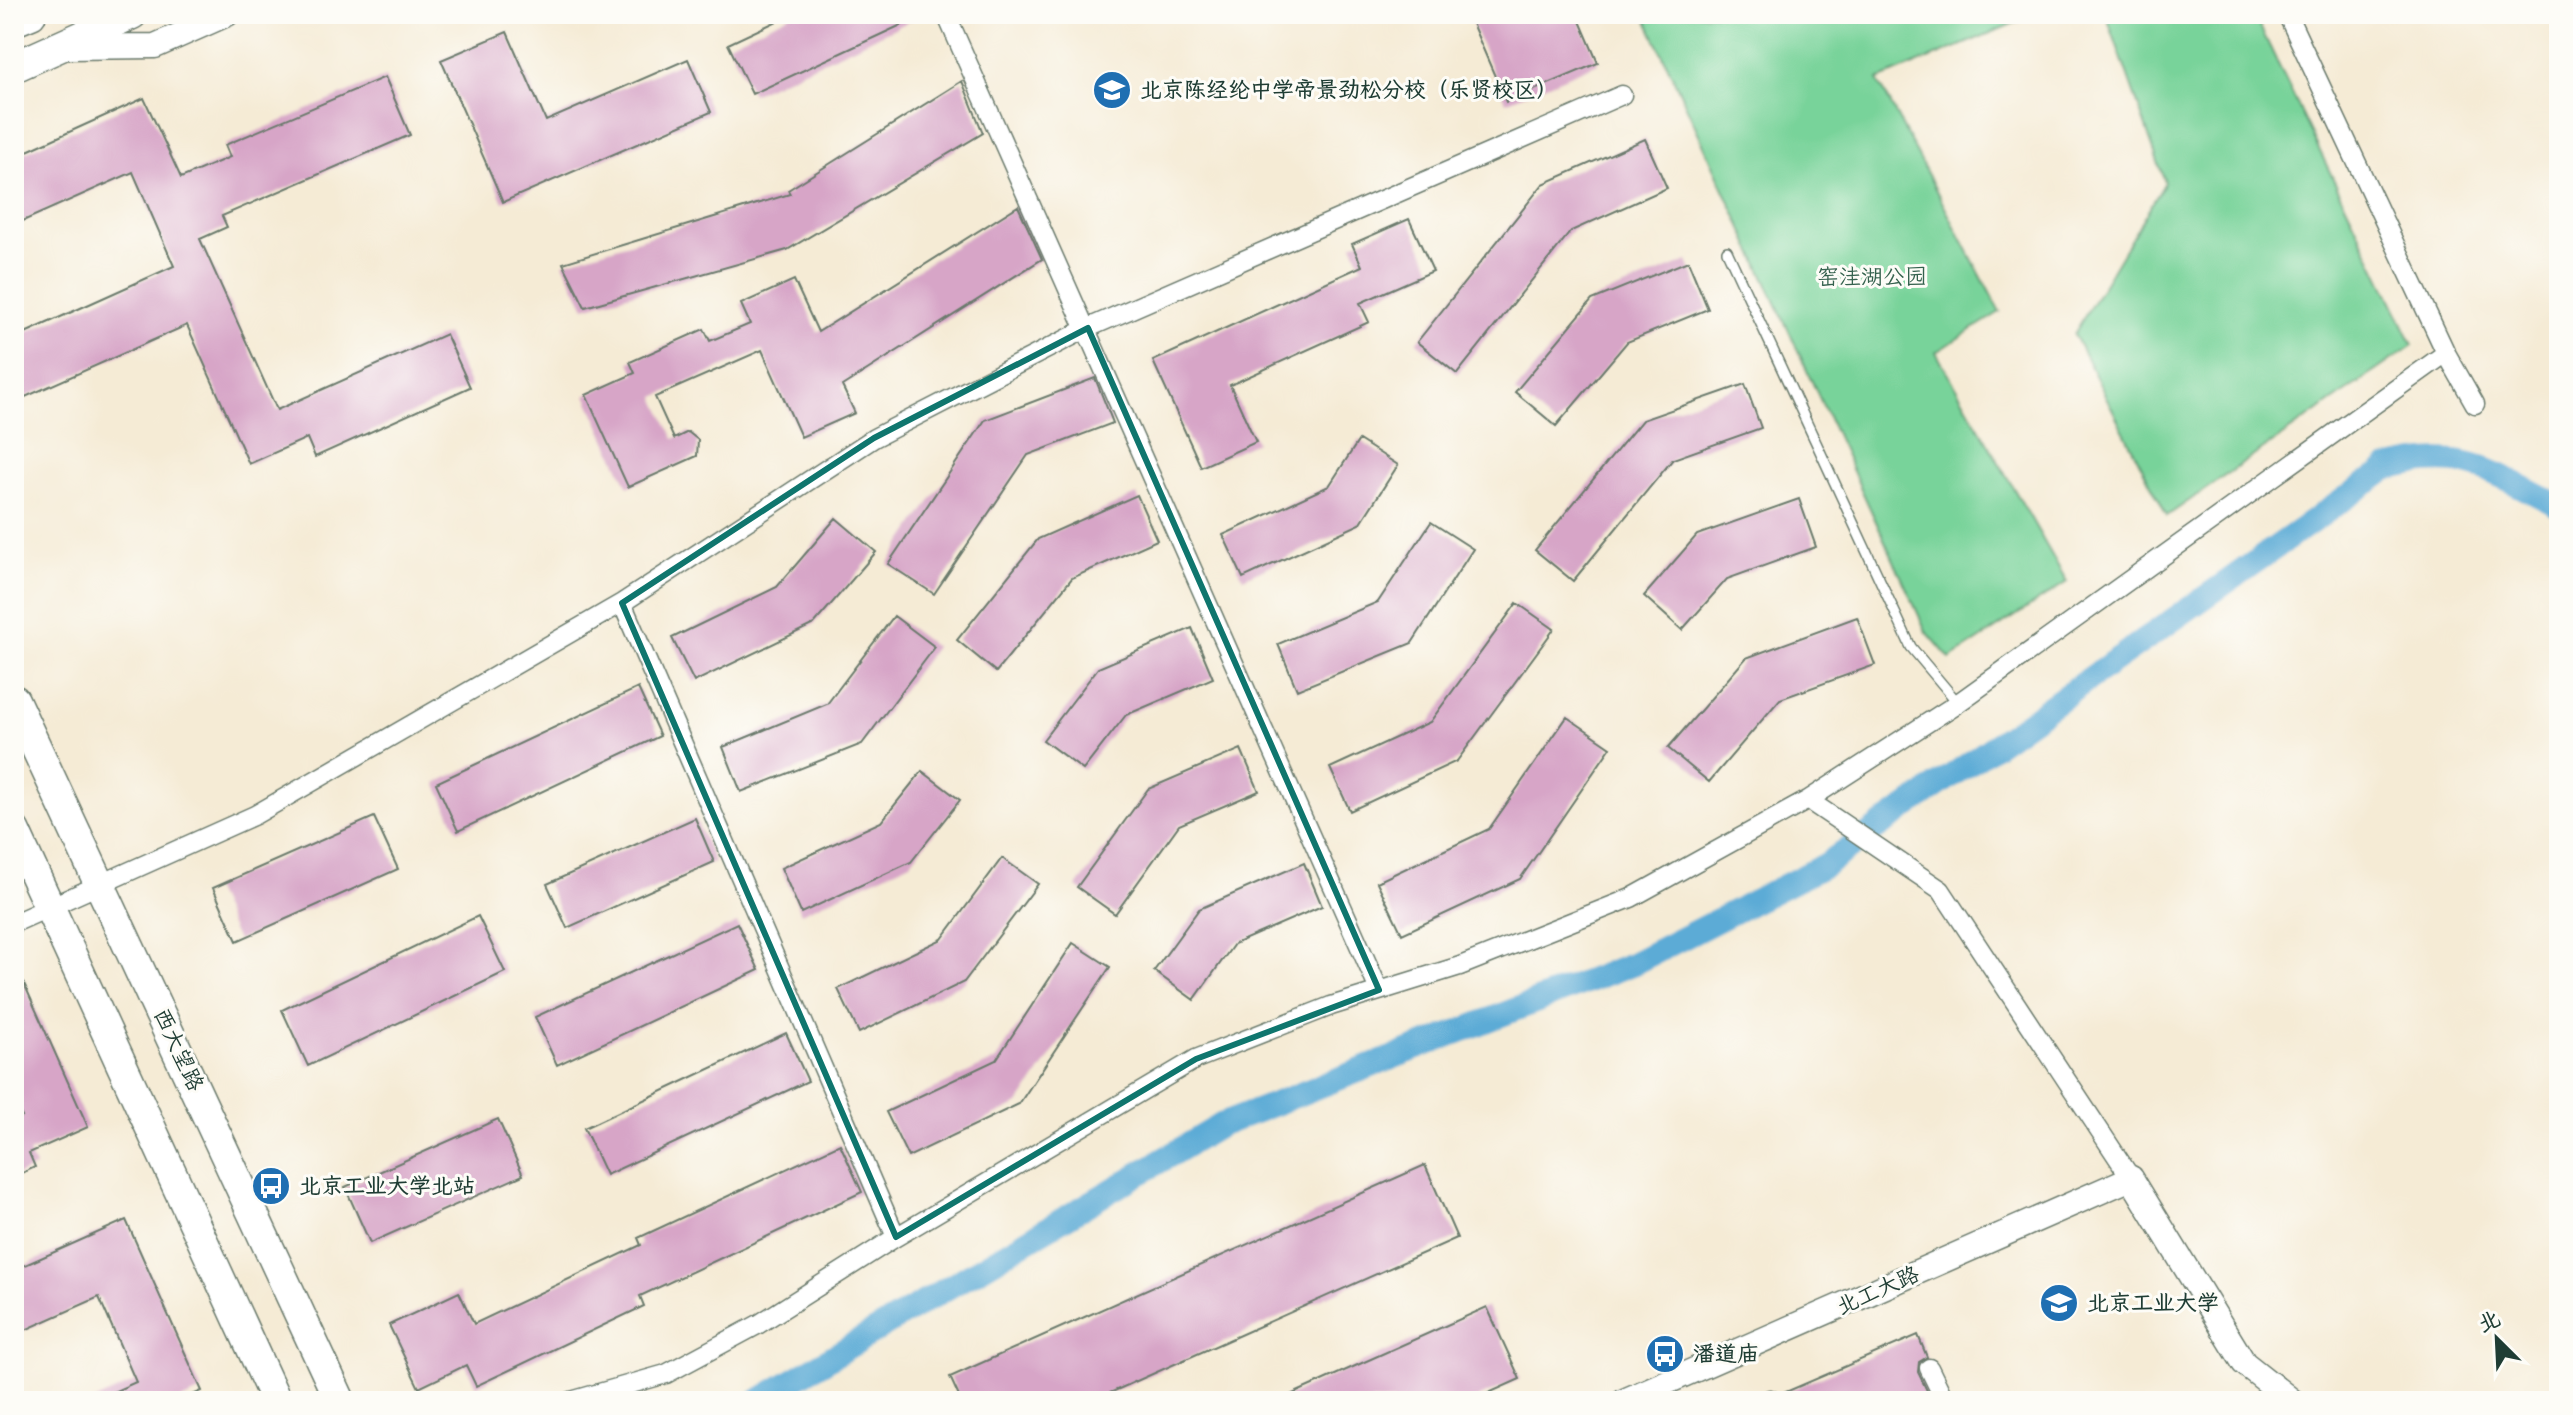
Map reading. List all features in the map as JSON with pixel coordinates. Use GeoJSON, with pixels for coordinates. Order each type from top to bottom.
{"type":"FeatureCollection","features":[{"type":"Feature","properties":{"kind":"main road"},"geometry":{"type":"LineString","coordinates":[[14,21],[31,14]]}},
{"type":"Feature","properties":{"kind":"main road"},"geometry":{"type":"LineString","coordinates":[[14,67],[132,14]]}},
{"type":"Feature","properties":{"kind":"main road","name":"西大望路"},"geometry":{"type":"LineString","coordinates":[[14,700],[340,1401]]}},
{"type":"Feature","properties":{"kind":"main road"},"geometry":{"type":"LineString","coordinates":[[14,830],[276,1401]]}},
{"type":"Feature","properties":{"kind":"street"},"geometry":{"type":"LineString","coordinates":[[58,47],[155,46],[227,14]]}},
{"type":"Feature","properties":{"kind":"street"},"geometry":{"type":"LineString","coordinates":[[946,14],[1088,328],[1379,990]]}},
{"type":"Feature","properties":{"kind":"street"},"geometry":{"type":"LineString","coordinates":[[2287,14],[2446,353],[2475,404]]}},
{"type":"Feature","properties":{"kind":"street"},"geometry":{"type":"LineString","coordinates":[[14,923],[255,815],[622,603],[874,438],[1088,328],[1622,95]]}},
{"type":"Feature","properties":{"kind":"street"},"geometry":{"type":"LineString","coordinates":[[571,1401],[666,1374],[759,1324],[896,1237],[1196,1059],[1379,990],[1460,966],[1631,898],[1808,800],[1958,703],[2446,353]]}},
{"type":"Feature","properties":{"kind":"street"},"geometry":{"type":"LineString","coordinates":[[622,603],[896,1237]]}},
{"type":"Feature","properties":{"kind":"street"},"geometry":{"type":"LineString","coordinates":[[1808,800],[1941,890],[2131,1178],[2244,1363],[2292,1401]]}},
{"type":"Feature","properties":{"kind":"street","name":"北工大路"},"geometry":{"type":"LineString","coordinates":[[1624,1401],[2131,1178]]}},
{"type":"Feature","properties":{"kind":"street"},"geometry":{"type":"LineString","coordinates":[[1929,1368],[1945,1401]]}},
{"type":"Feature","properties":{"kind":"lane"},"geometry":{"type":"LineString","coordinates":[[1727,251],[1911,647],[1958,703]]}},
{"type":"Feature","properties":{"kind":"highlighted area"},"geometry":{"type":"Polygon","coordinates":[[[1088,328],[1379,990],[1196,1059],[896,1237],[622,603],[874,438],[1088,328]]]}},
{"type":"Feature","properties":{"kind":"green space","name":"窑洼湖公园"},"geometry":{"type":"Polygon","coordinates":[[[1644,14],[2036,14],[1878,80],[2000,312],[1936,352],[2067,582],[1950,659],[1926,631],[1644,14]]]}},
{"type":"Feature","properties":{"kind":"green space"},"geometry":{"type":"Polygon","coordinates":[[[2106,14],[2254,14],[2413,345],[2167,516],[2074,334],[2165,182],[2106,14]]]}},
{"type":"Feature","properties":{"kind":"building"},"geometry":{"type":"Polygon","coordinates":[[[792,14],[925,14],[752,94],[728,44],[792,14]]]}},
{"type":"Feature","properties":{"kind":"building"},"geometry":{"type":"Polygon","coordinates":[[[1468,14],[1577,14],[1598,63],[1506,102],[1468,14]]]}},
{"type":"Feature","properties":{"kind":"building"},"geometry":{"type":"Polygon","coordinates":[[[507,32],[546,121],[688,59],[711,112],[503,202],[441,60],[507,32]]]}},
{"type":"Feature","properties":{"kind":"building"},"geometry":{"type":"Polygon","coordinates":[[[385,77],[410,135],[222,216],[227,227],[200,239],[277,410],[446,334],[470,387],[315,457],[307,438],[249,464],[187,325],[14,402],[14,338],[174,266],[133,172],[14,225],[14,157],[144,98],[181,178],[230,157],[225,145],[385,77]]]}},
{"type":"Feature","properties":{"kind":"building"},"geometry":{"type":"Polygon","coordinates":[[[962,81],[983,133],[787,250],[585,307],[563,263],[790,194],[788,190],[962,81]]]}},
{"type":"Feature","properties":{"kind":"building"},"geometry":{"type":"Polygon","coordinates":[[[1645,139],[1667,188],[1571,231],[1457,374],[1417,342],[1543,184],[1645,139]]]}},
{"type":"Feature","properties":{"kind":"building"},"geometry":{"type":"Polygon","coordinates":[[[1018,206],[1042,259],[842,386],[855,413],[801,437],[762,350],[655,397],[674,439],[688,432],[698,440],[697,456],[628,487],[586,395],[635,373],[630,362],[704,329],[710,341],[750,324],[741,304],[794,280],[818,332],[1018,206]]]}},
{"type":"Feature","properties":{"kind":"building"},"geometry":{"type":"Polygon","coordinates":[[[1409,219],[1433,271],[1360,303],[1369,322],[1230,385],[1256,442],[1201,467],[1153,361],[1362,266],[1352,244],[1409,219]]]}},
{"type":"Feature","properties":{"kind":"building"},"geometry":{"type":"Polygon","coordinates":[[[1688,261],[1708,309],[1627,342],[1556,426],[1515,392],[1592,300],[1688,261]]]}},
{"type":"Feature","properties":{"kind":"building"},"geometry":{"type":"Polygon","coordinates":[[[1095,378],[1113,423],[1028,455],[934,594],[888,564],[985,420],[1095,378]]]}},
{"type":"Feature","properties":{"kind":"building"},"geometry":{"type":"Polygon","coordinates":[[[1745,384],[1761,428],[1673,459],[1573,581],[1535,550],[1642,420],[1745,384]]]}},
{"type":"Feature","properties":{"kind":"building"},"geometry":{"type":"Polygon","coordinates":[[[1359,440],[1398,465],[1360,524],[1243,578],[1223,535],[1329,486],[1359,440]]]}},
{"type":"Feature","properties":{"kind":"building"},"geometry":{"type":"Polygon","coordinates":[[[1137,495],[1157,540],[1072,578],[996,672],[957,640],[1038,539],[1137,495]]]}},
{"type":"Feature","properties":{"kind":"building"},"geometry":{"type":"Polygon","coordinates":[[[1799,499],[1816,547],[1727,579],[1682,630],[1644,596],[1697,535],[1799,499]]]}},
{"type":"Feature","properties":{"kind":"building"},"geometry":{"type":"Polygon","coordinates":[[[836,518],[876,552],[814,624],[694,682],[672,638],[777,587],[836,518]]]}},
{"type":"Feature","properties":{"kind":"building"},"geometry":{"type":"Polygon","coordinates":[[[1431,522],[1473,549],[1412,643],[1297,690],[1278,644],[1378,602],[1431,522]]]}},
{"type":"Feature","properties":{"kind":"building"},"geometry":{"type":"Polygon","coordinates":[[[1517,603],[1554,629],[1457,761],[1350,811],[1330,768],[1430,722],[1517,603]]]}},
{"type":"Feature","properties":{"kind":"building"},"geometry":{"type":"Polygon","coordinates":[[[894,616],[935,647],[862,744],[741,792],[723,747],[827,704],[894,616]]]}},
{"type":"Feature","properties":{"kind":"building"},"geometry":{"type":"Polygon","coordinates":[[[1857,617],[1875,665],[1780,699],[1709,782],[1668,748],[1746,658],[1857,617]]]}},
{"type":"Feature","properties":{"kind":"building"},"geometry":{"type":"Polygon","coordinates":[[[1192,628],[1213,678],[1126,715],[1083,770],[1043,740],[1098,668],[1192,628]]]}},
{"type":"Feature","properties":{"kind":"building"},"geometry":{"type":"Polygon","coordinates":[[[638,688],[660,736],[458,831],[436,783],[638,688]]]}},
{"type":"Feature","properties":{"kind":"building"},"geometry":{"type":"Polygon","coordinates":[[[1567,717],[1611,747],[1520,879],[1402,934],[1377,882],[1489,829],[1567,717]]]}},
{"type":"Feature","properties":{"kind":"building"},"geometry":{"type":"Polygon","coordinates":[[[1241,749],[1259,791],[1179,825],[1115,914],[1077,887],[1148,789],[1241,749]]]}},
{"type":"Feature","properties":{"kind":"building"},"geometry":{"type":"Polygon","coordinates":[[[922,771],[960,800],[911,862],[801,913],[781,868],[881,822],[922,771]]]}},
{"type":"Feature","properties":{"kind":"building"},"geometry":{"type":"Polygon","coordinates":[[[374,817],[398,869],[237,941],[213,888],[374,817]]]}},
{"type":"Feature","properties":{"kind":"building"},"geometry":{"type":"Polygon","coordinates":[[[695,818],[714,862],[567,928],[547,884],[695,818]]]}},
{"type":"Feature","properties":{"kind":"building"},"geometry":{"type":"Polygon","coordinates":[[[1002,858],[1038,884],[964,982],[859,1033],[838,989],[942,939],[1002,858]]]}},
{"type":"Feature","properties":{"kind":"building"},"geometry":{"type":"Polygon","coordinates":[[[1304,863],[1322,906],[1234,944],[1194,1000],[1154,971],[1199,909],[1304,863]]]}},
{"type":"Feature","properties":{"kind":"building"},"geometry":{"type":"Polygon","coordinates":[[[478,916],[505,972],[308,1066],[282,1010],[478,916]]]}},
{"type":"Feature","properties":{"kind":"building"},"geometry":{"type":"Polygon","coordinates":[[[737,923],[759,970],[557,1065],[535,1017],[737,923]]]}},
{"type":"Feature","properties":{"kind":"building"},"geometry":{"type":"Polygon","coordinates":[[[1073,943],[1110,967],[1019,1104],[908,1157],[886,1112],[996,1060],[1073,943]]]}},
{"type":"Feature","properties":{"kind":"building"},"geometry":{"type":"Polygon","coordinates":[[[14,961],[88,1127],[29,1153],[35,1167],[14,1177],[14,1119],[22,1117],[14,1100],[14,961]]]}},
{"type":"Feature","properties":{"kind":"building"},"geometry":{"type":"Polygon","coordinates":[[[786,1033],[808,1081],[606,1175],[584,1128],[786,1033]]]}},
{"type":"Feature","properties":{"kind":"building"},"geometry":{"type":"Polygon","coordinates":[[[498,1119],[523,1175],[370,1243],[345,1187],[498,1119]]]}},
{"type":"Feature","properties":{"kind":"building"},"geometry":{"type":"Polygon","coordinates":[[[840,1144],[862,1192],[640,1296],[644,1306],[476,1386],[466,1365],[419,1388],[389,1325],[459,1292],[474,1324],[641,1245],[638,1238],[840,1144]]]}},
{"type":"Feature","properties":{"kind":"building"},"geometry":{"type":"Polygon","coordinates":[[[1425,1165],[1457,1238],[1092,1401],[961,1401],[950,1377],[1425,1165]]]}},
{"type":"Feature","properties":{"kind":"building"},"geometry":{"type":"Polygon","coordinates":[[[126,1220],[202,1391],[179,1401],[93,1401],[136,1382],[99,1297],[14,1335],[14,1270],[126,1220]]]}},
{"type":"Feature","properties":{"kind":"building"},"geometry":{"type":"Polygon","coordinates":[[[1487,1307],[1520,1379],[1471,1401],[1277,1401],[1487,1307]]]}},
{"type":"Feature","properties":{"kind":"building"},"geometry":{"type":"Polygon","coordinates":[[[1918,1335],[1927,1357],[1919,1362],[1918,1372],[1932,1401],[1783,1401],[1781,1394],[1918,1335]]]}},
{"type":"Feature","properties":{"kind":"waterway"},"geometry":{"type":"LineString","coordinates":[[758,1401],[1221,1125],[1634,963],[1825,865],[2387,469],[2438,461],[2477,467],[2559,506]]}},
{"type":"Feature","properties":{"kind":"place","name":"北京陈经纶中学帝景劲松分校（乐贤校区）"},"geometry":{"type":"Point","coordinates":[1112,90]}},
{"type":"Feature","properties":{"kind":"place","name":"北京工业大学北站"},"geometry":{"type":"Point","coordinates":[271,1186]}},
{"type":"Feature","properties":{"kind":"place","name":"北京工业大学"},"geometry":{"type":"Point","coordinates":[2059,1303]}},
{"type":"Feature","properties":{"kind":"place","name":"潘道庙"},"geometry":{"type":"Point","coordinates":[1665,1354]}}]}
